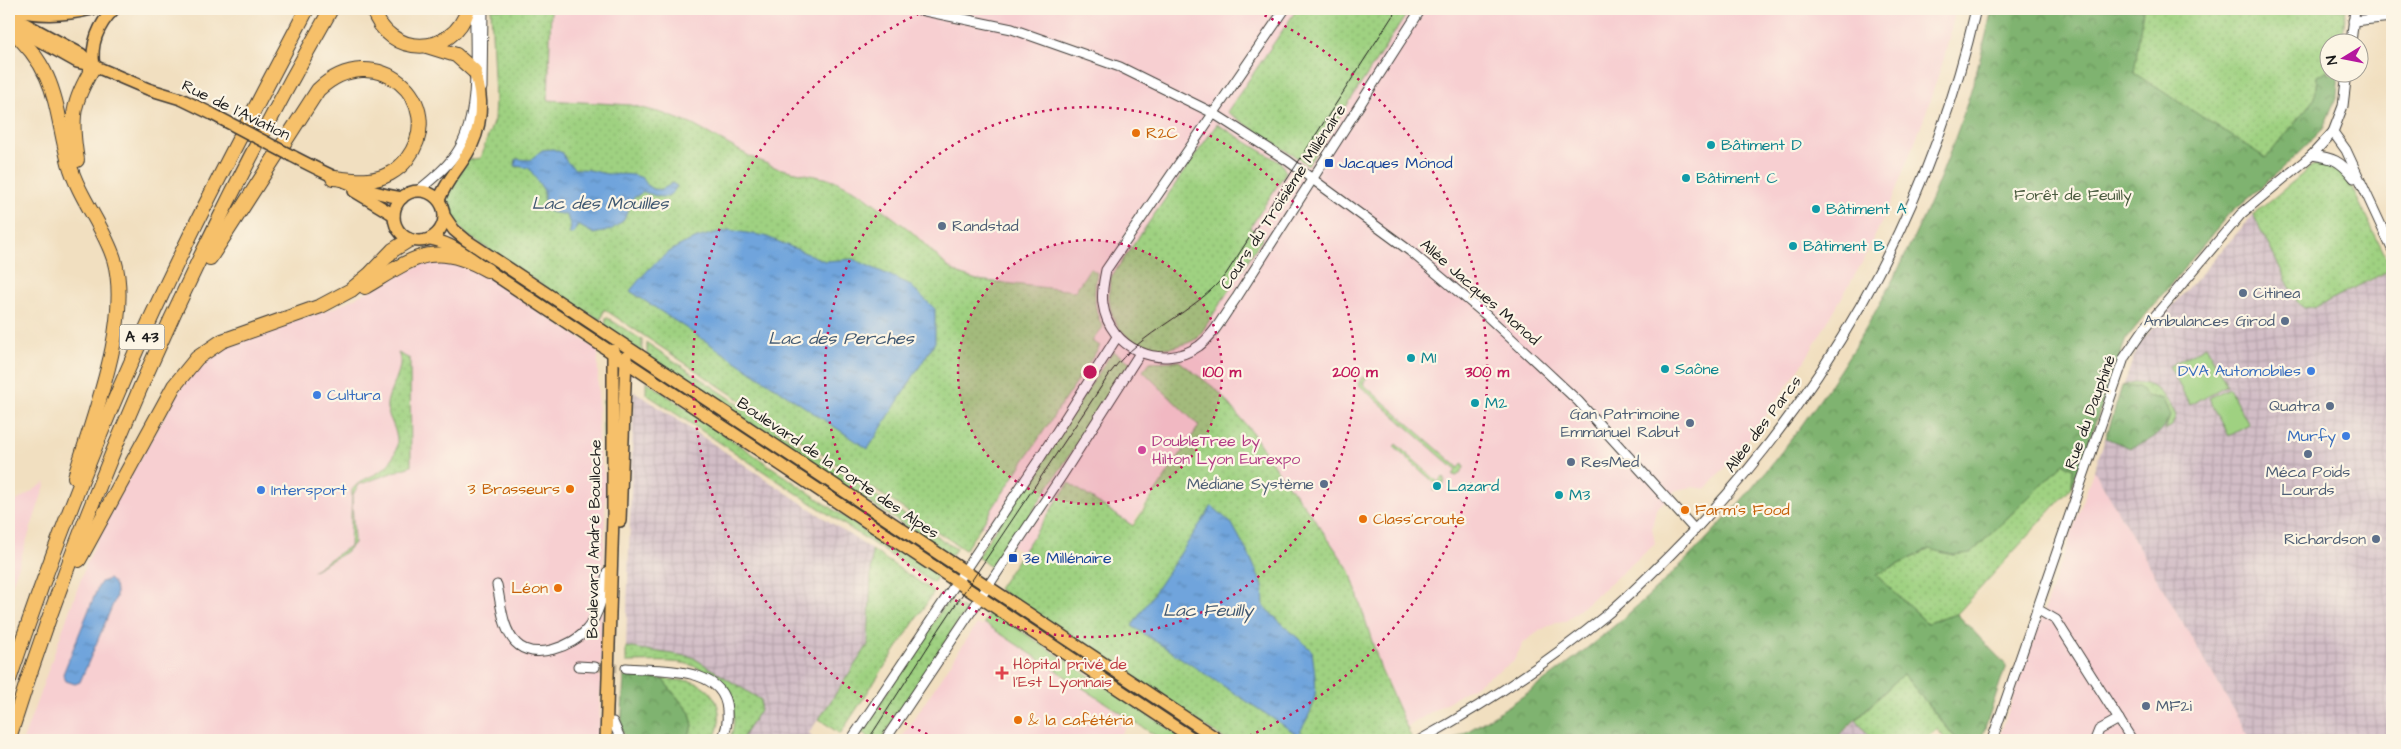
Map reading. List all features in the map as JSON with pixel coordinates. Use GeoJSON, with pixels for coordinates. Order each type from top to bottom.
{"type":"FeatureCollection","features":[{"type":"Feature","properties":{"kind":"highway","name":"A 43"},"geometry":{"type":"LineString","coordinates":[[9,680],[44,578],[94,451],[144,334],[188,239],[307,9]]}},
{"type":"Feature","properties":{"kind":"highway","name":"A 43"},"geometry":{"type":"LineString","coordinates":[[9,738],[54,607],[102,482],[175,314],[228,202],[331,9]]}},
{"type":"Feature","properties":{"kind":"highway"},"geometry":{"type":"LineString","coordinates":[[373,9],[377,21],[392,37],[409,44],[426,46],[456,55],[474,71]]}},
{"type":"Feature","properties":{"kind":"highway"},"geometry":{"type":"LineString","coordinates":[[426,46],[443,40],[454,32],[462,23],[468,9]]}},
{"type":"Feature","properties":{"kind":"highway"},"geometry":{"type":"LineString","coordinates":[[9,28],[33,54],[49,80],[57,102],[70,164],[115,262],[119,287],[118,317],[99,395],[44,578]]}},
{"type":"Feature","properties":{"kind":"highway"},"geometry":{"type":"LineString","coordinates":[[90,208],[77,160],[73,118],[77,96],[94,66]]}},
{"type":"Feature","properties":{"kind":"highway"},"geometry":{"type":"LineString","coordinates":[[175,314],[318,90],[335,76],[351,70],[376,70],[394,78],[407,91],[416,108],[419,130],[413,150],[404,163],[385,176],[368,180],[333,178]]}},
{"type":"Feature","properties":{"kind":"highway"},"geometry":{"type":"LineString","coordinates":[[321,306],[351,290],[369,275],[393,250],[409,240]]}},
{"type":"Feature","properties":{"kind":"highway"},"geometry":{"type":"LineString","coordinates":[[54,607],[174,386],[197,358],[222,340],[349,296],[411,260],[434,254],[457,255],[487,270]]}},
{"type":"Feature","properties":{"kind":"main road"},"geometry":{"type":"LineString","coordinates":[[11,9],[49,15],[68,14],[92,9]]}},
{"type":"Feature","properties":{"kind":"main road"},"geometry":{"type":"LineString","coordinates":[[94,66],[93,56],[96,38],[104,21],[114,9]]}},
{"type":"Feature","properties":{"kind":"main road","name":"Rue de l'Aviation"},"geometry":{"type":"LineString","coordinates":[[9,15],[81,54],[94,66]]}},
{"type":"Feature","properties":{"kind":"main road","name":"Rue de l'Aviation"},"geometry":{"type":"LineString","coordinates":[[9,24],[77,62],[94,66],[148,89],[181,99],[212,114],[333,178],[394,215]]}},
{"type":"Feature","properties":{"kind":"main road"},"geometry":{"type":"LineString","coordinates":[[439,200],[446,183],[468,152],[478,122],[482,95],[474,71]]}},
{"type":"Feature","properties":{"kind":"main road","name":"Rue de l'Aviation"},"geometry":{"type":"LineString","coordinates":[[333,178],[372,193],[402,198]]}},
{"type":"Feature","properties":{"kind":"main road"},"geometry":{"type":"LineString","coordinates":[[418,191],[433,195],[439,200],[445,217],[441,230],[431,239],[424,242],[409,240],[398,230],[394,215],[395,209],[402,198],[418,191]]}},
{"type":"Feature","properties":{"kind":"main road","name":"Boulevard de la Porte des Alpes"},"geometry":{"type":"LineString","coordinates":[[445,217],[454,230],[466,240],[1219,740]]}},
{"type":"Feature","properties":{"kind":"main road","name":"Boulevard de la Porte des Alpes"},"geometry":{"type":"LineString","coordinates":[[431,239],[444,242],[460,250],[626,363],[1195,740]]}},
{"type":"Feature","properties":{"kind":"main road","name":"Boulevard André Boulloche"},"geometry":{"type":"LineString","coordinates":[[606,740],[613,517],[614,338]]}},
{"type":"Feature","properties":{"kind":"main road","name":"Boulevard André Boulloche"},"geometry":{"type":"LineString","coordinates":[[613,740],[626,346]]}},
{"type":"Feature","properties":{"kind":"street"},"geometry":{"type":"LineString","coordinates":[[418,191],[443,169],[458,150],[467,132],[472,111],[475,9]]}},
{"type":"Feature","properties":{"kind":"street"},"geometry":{"type":"LineString","coordinates":[[482,95],[483,9]]}},
{"type":"Feature","properties":{"kind":"street","name":"Allée Jacques Monod"},"geometry":{"type":"LineString","coordinates":[[915,9],[1012,29],[1120,67],[1213,113],[1313,178],[1410,251],[1553,375],[1695,530]]}},
{"type":"Feature","properties":{"kind":"street","name":"Cours du Troisième Millénaire"},"geometry":{"type":"LineString","coordinates":[[1285,9],[1106,270],[1102,305],[1108,322],[1117,337],[1140,353],[1171,356],[1188,352],[1208,338],[1421,9]]}},
{"type":"Feature","properties":{"kind":"street","name":"Allée des Parcs"},"geometry":{"type":"LineString","coordinates":[[1420,740],[1503,691],[1606,615],[1695,530],[1750,468],[1786,423],[1863,304],[1922,177],[1946,115],[1976,9]]}},
{"type":"Feature","properties":{"kind":"street"},"geometry":{"type":"LineString","coordinates":[[2352,32],[2355,9]]}},
{"type":"Feature","properties":{"kind":"street"},"geometry":{"type":"LineString","coordinates":[[2353,21],[2392,17]]}},
{"type":"Feature","properties":{"kind":"street"},"geometry":{"type":"LineString","coordinates":[[2346,82],[2343,106],[2333,132],[2346,150],[2362,188],[2392,249]]}},
{"type":"Feature","properties":{"kind":"street","name":"Rue du Dauphiné"},"geometry":{"type":"LineString","coordinates":[[1992,740],[2124,358],[2144,330],[2241,214],[2312,155],[2333,132]]}},
{"type":"Feature","properties":{"kind":"street"},"geometry":{"type":"LineString","coordinates":[[2312,155],[2333,158],[2346,167],[2362,188]]}},
{"type":"Feature","properties":{"kind":"street"},"geometry":{"type":"LineString","coordinates":[[851,740],[1112,348],[1117,337]]}},
{"type":"Feature","properties":{"kind":"street"},"geometry":{"type":"LineString","coordinates":[[885,740],[1140,353]]}},
{"type":"Feature","properties":{"kind":"street"},"geometry":{"type":"LineString","coordinates":[[497,585],[507,629],[515,642],[526,650],[544,652],[568,642],[587,630],[597,612],[604,589],[613,517]]}},
{"type":"Feature","properties":{"kind":"street"},"geometry":{"type":"LineString","coordinates":[[2037,608],[2056,620],[2132,740]]}},
{"type":"Feature","properties":{"kind":"street"},"geometry":{"type":"LineString","coordinates":[[578,666],[595,667]]}},
{"type":"Feature","properties":{"kind":"street"},"geometry":{"type":"LineString","coordinates":[[626,668],[687,673],[704,677],[719,688],[727,705],[728,721],[721,740]]}},
{"type":"Feature","properties":{"kind":"street"},"geometry":{"type":"LineString","coordinates":[[2095,740],[2099,730],[2119,719]]}},
{"type":"Feature","properties":{"kind":"street"},"geometry":{"type":"LineString","coordinates":[[613,722],[621,740]]}},
{"type":"Feature","properties":{"kind":"shaded area"},"geometry":{"type":"Polygon","coordinates":[[[551,9],[1956,9],[1944,58],[1923,121],[1891,202],[1863,261],[1804,362],[1758,427],[1707,489],[1692,487],[1676,490],[1656,509],[1652,527],[1655,544],[1566,621],[1556,622],[1541,630],[1524,642],[1513,662],[1407,727],[1320,528],[1281,476],[1251,431],[1221,395],[1084,594],[919,484],[977,280],[961,275],[948,267],[911,230],[862,194],[817,176],[777,168],[751,157],[693,125],[665,114],[632,105],[548,100],[551,9]]]}},
{"type":"Feature","properties":{"kind":"shaded area"},"geometry":{"type":"Polygon","coordinates":[[[2253,215],[2298,303],[2318,306],[2392,270],[2392,740],[2251,740],[2094,470],[2138,345],[2253,215]]]}},
{"type":"Feature","properties":{"kind":"shaded area"},"geometry":{"type":"Polygon","coordinates":[[[433,259],[464,262],[598,350],[598,447],[606,484],[599,740],[23,740],[87,562],[116,501],[186,380],[231,341],[334,308],[433,259]]]}},
{"type":"Feature","properties":{"kind":"shaded area"},"geometry":{"type":"Polygon","coordinates":[[[634,391],[872,550],[868,645],[809,733],[812,736],[810,740],[741,740],[745,712],[736,685],[692,657],[626,647],[634,391]]]}},
{"type":"Feature","properties":{"kind":"shaded area"},"geometry":{"type":"Polygon","coordinates":[[[2094,470],[2251,740],[1998,740],[2094,470]]]}},
{"type":"Feature","properties":{"kind":"shaded area"},"geometry":{"type":"Polygon","coordinates":[[[46,482],[9,594],[9,506],[46,482]]]}},
{"type":"Feature","properties":{"kind":"shaded area","name":"Hôpital privé de l'Est Lyonnais"},"geometry":{"type":"Polygon","coordinates":[[[984,623],[1131,720],[1117,740],[900,740],[977,624],[982,626],[984,623]]]}},
{"type":"Feature","properties":{"kind":"shaded area"},"geometry":{"type":"Polygon","coordinates":[[[1856,720],[1873,740],[1834,740],[1849,727],[1856,720]]]}},
{"type":"Feature","properties":{"kind":"green space"},"geometry":{"type":"Polygon","coordinates":[[[491,9],[551,9],[548,100],[631,105],[665,114],[693,125],[751,157],[777,168],[834,180],[862,194],[911,231],[948,267],[961,275],[977,280],[1075,291],[1090,268],[1097,273],[1095,301],[1097,314],[1103,327],[1092,341],[1100,346],[965,550],[604,309],[601,320],[557,295],[467,235],[453,219],[447,201],[451,184],[468,160],[480,158],[494,120],[495,99],[491,9]]]}},
{"type":"Feature","properties":{"kind":"green space"},"geometry":{"type":"Polygon","coordinates":[[[1297,9],[1410,9],[1308,165],[1227,112],[1297,9]]]}},
{"type":"Feature","properties":{"kind":"green space","name":"Forêt de Feuilly"},"geometry":{"type":"Polygon","coordinates":[[[1992,9],[2143,9],[2134,73],[2266,158],[2315,98],[2317,76],[2318,82],[2338,82],[2337,95],[2323,129],[2282,169],[2227,216],[2126,339],[2072,487],[2073,468],[2064,463],[1971,553],[1953,555],[1929,549],[1876,575],[1927,623],[1957,614],[2006,665],[1981,740],[1957,740],[1903,674],[1834,740],[1452,740],[1501,711],[1547,679],[1651,593],[1721,524],[1784,449],[1841,368],[1891,284],[1933,195],[1967,103],[1992,9]]]}},
{"type":"Feature","properties":{"kind":"green space"},"geometry":{"type":"Polygon","coordinates":[[[2143,9],[2346,9],[2343,32],[2318,32],[2318,75],[2315,98],[2266,159],[2133,73],[2143,9]]]}},
{"type":"Feature","properties":{"kind":"green space"},"geometry":{"type":"Polygon","coordinates":[[[1217,124],[1281,163],[1286,172],[1250,228],[1263,237],[1198,338],[1180,346],[1162,348],[1146,346],[1131,339],[1120,329],[1112,315],[1109,297],[1111,277],[1217,124]]]}},
{"type":"Feature","properties":{"kind":"green space"},"geometry":{"type":"Polygon","coordinates":[[[2320,163],[2334,166],[2346,176],[2392,269],[2318,306],[2304,308],[2298,303],[2253,215],[2312,166],[2320,163]]]}},
{"type":"Feature","properties":{"kind":"green space"},"geometry":{"type":"Polygon","coordinates":[[[606,317],[642,340],[642,353],[605,328],[606,317]]]}},
{"type":"Feature","properties":{"kind":"green space"},"geometry":{"type":"Polygon","coordinates":[[[647,343],[956,549],[951,556],[647,356],[647,343]]]}},
{"type":"Feature","properties":{"kind":"green space"},"geometry":{"type":"Polygon","coordinates":[[[2206,346],[2227,385],[2190,405],[2169,366],[2206,346]]]}},
{"type":"Feature","properties":{"kind":"green space"},"geometry":{"type":"Polygon","coordinates":[[[1113,351],[1131,363],[994,569],[977,557],[1113,351]]]}},
{"type":"Feature","properties":{"kind":"green space"},"geometry":{"type":"Polygon","coordinates":[[[398,353],[410,359],[411,466],[358,485],[352,497],[354,543],[346,552],[312,571],[350,546],[352,490],[362,481],[380,472],[395,453],[397,438],[387,404],[399,372],[400,359],[398,353]]]}},
{"type":"Feature","properties":{"kind":"green space"},"geometry":{"type":"Polygon","coordinates":[[[1179,361],[1217,390],[1251,431],[1350,571],[1381,670],[1412,739],[1226,740],[998,589],[1069,483],[1133,526],[1199,426],[1143,371],[1150,362],[1179,361]]]}},
{"type":"Feature","properties":{"kind":"green space"},"geometry":{"type":"Polygon","coordinates":[[[647,366],[946,564],[943,568],[646,371],[647,366]]]}},
{"type":"Feature","properties":{"kind":"green space"},"geometry":{"type":"Polygon","coordinates":[[[1362,377],[1367,378],[1363,384],[1459,468],[1463,463],[1464,468],[1457,476],[1453,475],[1456,470],[1358,384],[1362,377]]]}},
{"type":"Feature","properties":{"kind":"green space"},"geometry":{"type":"Polygon","coordinates":[[[646,381],[878,540],[883,538],[938,575],[933,583],[646,394],[646,381]]]}},
{"type":"Feature","properties":{"kind":"green space"},"geometry":{"type":"Polygon","coordinates":[[[2134,382],[2149,385],[2164,396],[2176,415],[2172,426],[2165,430],[2170,416],[2163,399],[2146,396],[2139,387],[2122,386],[2134,382]]]}},
{"type":"Feature","properties":{"kind":"green space"},"geometry":{"type":"Polygon","coordinates":[[[2122,386],[2139,387],[2146,396],[2163,399],[2170,416],[2167,423],[2154,437],[2130,448],[2106,438],[2122,386]]]}},
{"type":"Feature","properties":{"kind":"green space"},"geometry":{"type":"Polygon","coordinates":[[[2229,388],[2249,425],[2229,436],[2209,398],[2229,388]]]}},
{"type":"Feature","properties":{"kind":"green space"},"geometry":{"type":"Polygon","coordinates":[[[603,400],[608,400],[609,471],[603,454],[603,400]]]}},
{"type":"Feature","properties":{"kind":"green space"},"geometry":{"type":"Polygon","coordinates":[[[1396,444],[1438,482],[1443,477],[1445,479],[1444,484],[1439,490],[1433,491],[1436,484],[1394,447],[1396,444]]]}},
{"type":"Feature","properties":{"kind":"green space"},"geometry":{"type":"Polygon","coordinates":[[[2064,463],[2073,468],[2072,487],[1957,614],[1927,623],[1876,575],[1930,549],[1953,555],[1971,553],[2064,463]]]}},
{"type":"Feature","properties":{"kind":"green space"},"geometry":{"type":"Polygon","coordinates":[[[872,550],[934,592],[840,734],[819,719],[868,645],[872,550]]]}},
{"type":"Feature","properties":{"kind":"green space"},"geometry":{"type":"Polygon","coordinates":[[[948,600],[966,610],[881,740],[873,740],[861,732],[948,600]]]}},
{"type":"Feature","properties":{"kind":"green space"},"geometry":{"type":"Polygon","coordinates":[[[999,600],[1210,740],[1202,740],[996,604],[999,600]]]}},
{"type":"Feature","properties":{"kind":"green space"},"geometry":{"type":"Polygon","coordinates":[[[991,611],[1186,740],[1162,740],[984,623],[991,611]]]}},
{"type":"Feature","properties":{"kind":"green space"},"geometry":{"type":"Polygon","coordinates":[[[626,647],[692,657],[761,700],[760,710],[741,740],[729,740],[733,728],[734,716],[732,705],[728,695],[713,677],[685,663],[626,662],[626,647]]]}},
{"type":"Feature","properties":{"kind":"green space"},"geometry":{"type":"Polygon","coordinates":[[[1903,674],[1955,740],[1946,740],[1937,729],[1924,740],[1873,740],[1856,720],[1903,674]]]}},
{"type":"Feature","properties":{"kind":"green space"},"geometry":{"type":"Polygon","coordinates":[[[624,676],[662,679],[690,713],[693,726],[686,740],[627,740],[621,730],[624,676]]]}},
{"type":"Feature","properties":{"kind":"green space"},"geometry":{"type":"Polygon","coordinates":[[[662,679],[690,681],[708,690],[717,704],[719,713],[717,731],[713,740],[686,740],[693,726],[690,713],[662,679]]]}},
{"type":"Feature","properties":{"kind":"water","name":"Lac des Mouilles"},"geometry":{"type":"Polygon","coordinates":[[[553,149],[563,153],[566,161],[575,169],[635,176],[642,178],[649,187],[657,189],[664,188],[672,183],[677,186],[666,197],[643,192],[632,199],[624,220],[611,230],[594,234],[578,225],[573,234],[569,234],[571,227],[567,216],[544,209],[544,191],[529,168],[515,166],[516,159],[530,160],[542,150],[553,149]]]}},
{"type":"Feature","properties":{"kind":"water","name":"Lac des Perches"},"geometry":{"type":"Polygon","coordinates":[[[729,230],[765,236],[825,261],[853,259],[909,284],[935,309],[935,342],[868,449],[630,291],[662,257],[684,243],[729,230]]]}},
{"type":"Feature","properties":{"kind":"water","name":"Lac Feuilly"},"geometry":{"type":"Polygon","coordinates":[[[1212,506],[1232,524],[1250,557],[1263,586],[1264,607],[1312,651],[1316,686],[1315,694],[1310,712],[1298,735],[1132,626],[1212,506]]]}},
{"type":"Feature","properties":{"kind":"water"},"geometry":{"type":"Polygon","coordinates":[[[109,579],[115,586],[116,597],[80,682],[75,684],[66,681],[63,674],[98,587],[101,582],[109,579]]]}},
{"type":"Feature","properties":{"kind":"tunnel"},"geometry":{"type":"LineString","coordinates":[[595,667],[626,668]]}},
{"type":"Feature","properties":{"kind":"tram line"},"geometry":{"type":"LineString","coordinates":[[868,740],[940,628],[1111,372],[1138,345],[1199,300],[1226,274],[1397,9]]}},
{"type":"Feature","properties":{"kind":"place","name":"R2C"},"geometry":{"type":"Point","coordinates":[1136,133]}},
{"type":"Feature","properties":{"kind":"place","name":"Bâtiment D"},"geometry":{"type":"Point","coordinates":[1711,145]}},
{"type":"Feature","properties":{"kind":"place","name":"Jacques Monod"},"geometry":{"type":"Point","coordinates":[1329,163]}},
{"type":"Feature","properties":{"kind":"place","name":"Bâtiment C"},"geometry":{"type":"Point","coordinates":[1686,178]}},
{"type":"Feature","properties":{"kind":"place","name":"Bâtiment A"},"geometry":{"type":"Point","coordinates":[1816,209]}},
{"type":"Feature","properties":{"kind":"place","name":"Randstad"},"geometry":{"type":"Point","coordinates":[942,226]}},
{"type":"Feature","properties":{"kind":"place","name":"Bâtiment B"},"geometry":{"type":"Point","coordinates":[1793,246]}},
{"type":"Feature","properties":{"kind":"place","name":"Citinea"},"geometry":{"type":"Point","coordinates":[2243,293]}},
{"type":"Feature","properties":{"kind":"place","name":"Ambulances Girod"},"geometry":{"type":"Point","coordinates":[2285,321]}},
{"type":"Feature","properties":{"kind":"place","name":"M1"},"geometry":{"type":"Point","coordinates":[1411,358]}},
{"type":"Feature","properties":{"kind":"place","name":"Saône"},"geometry":{"type":"Point","coordinates":[1665,369]}},
{"type":"Feature","properties":{"kind":"place","name":"DVA Automobiles"},"geometry":{"type":"Point","coordinates":[2311,371]}},
{"type":"Feature","properties":{"kind":"place","name":"Cultura"},"geometry":{"type":"Point","coordinates":[317,395]}},
{"type":"Feature","properties":{"kind":"place","name":"M2"},"geometry":{"type":"Point","coordinates":[1475,403]}},
{"type":"Feature","properties":{"kind":"place","name":"Quatra"},"geometry":{"type":"Point","coordinates":[2330,406]}},
{"type":"Feature","properties":{"kind":"place","name":"Gan Patrimoine Emmanuel Rabut"},"geometry":{"type":"Point","coordinates":[1690,423]}},
{"type":"Feature","properties":{"kind":"place","name":"Murfy"},"geometry":{"type":"Point","coordinates":[2346,436]}},
{"type":"Feature","properties":{"kind":"place","name":"DoubleTree by Hilton Lyon Eurexpo"},"geometry":{"type":"Point","coordinates":[1142,450]}},
{"type":"Feature","properties":{"kind":"place","name":"Méca Poids Lourds"},"geometry":{"type":"Point","coordinates":[2308,454]}},
{"type":"Feature","properties":{"kind":"place","name":"ResMed"},"geometry":{"type":"Point","coordinates":[1571,462]}},
{"type":"Feature","properties":{"kind":"place","name":"Médiane Système"},"geometry":{"type":"Point","coordinates":[1324,484]}},
{"type":"Feature","properties":{"kind":"place","name":"Lazard"},"geometry":{"type":"Point","coordinates":[1437,486]}},
{"type":"Feature","properties":{"kind":"place","name":"3 Brasseurs"},"geometry":{"type":"Point","coordinates":[570,489]}},
{"type":"Feature","properties":{"kind":"place","name":"Intersport"},"geometry":{"type":"Point","coordinates":[261,490]}},
{"type":"Feature","properties":{"kind":"place","name":"M3"},"geometry":{"type":"Point","coordinates":[1559,495]}},
{"type":"Feature","properties":{"kind":"place","name":"Farm's Food"},"geometry":{"type":"Point","coordinates":[1685,510]}},
{"type":"Feature","properties":{"kind":"place","name":"Class'croute"},"geometry":{"type":"Point","coordinates":[1363,519]}},
{"type":"Feature","properties":{"kind":"place","name":"Richardson"},"geometry":{"type":"Point","coordinates":[2376,539]}},
{"type":"Feature","properties":{"kind":"place","name":"3e Millénaire"},"geometry":{"type":"Point","coordinates":[1013,558]}},
{"type":"Feature","properties":{"kind":"place","name":"Léon"},"geometry":{"type":"Point","coordinates":[558,588]}},
{"type":"Feature","properties":{"kind":"place","name":"Hôpital privé de l'Est Lyonnais"},"geometry":{"type":"Point","coordinates":[1002,673]}},
{"type":"Feature","properties":{"kind":"place","name":"MF2i"},"geometry":{"type":"Point","coordinates":[2146,706]}},
{"type":"Feature","properties":{"kind":"place","name":"& la cafétéria"},"geometry":{"type":"Point","coordinates":[1018,720]}}]}
